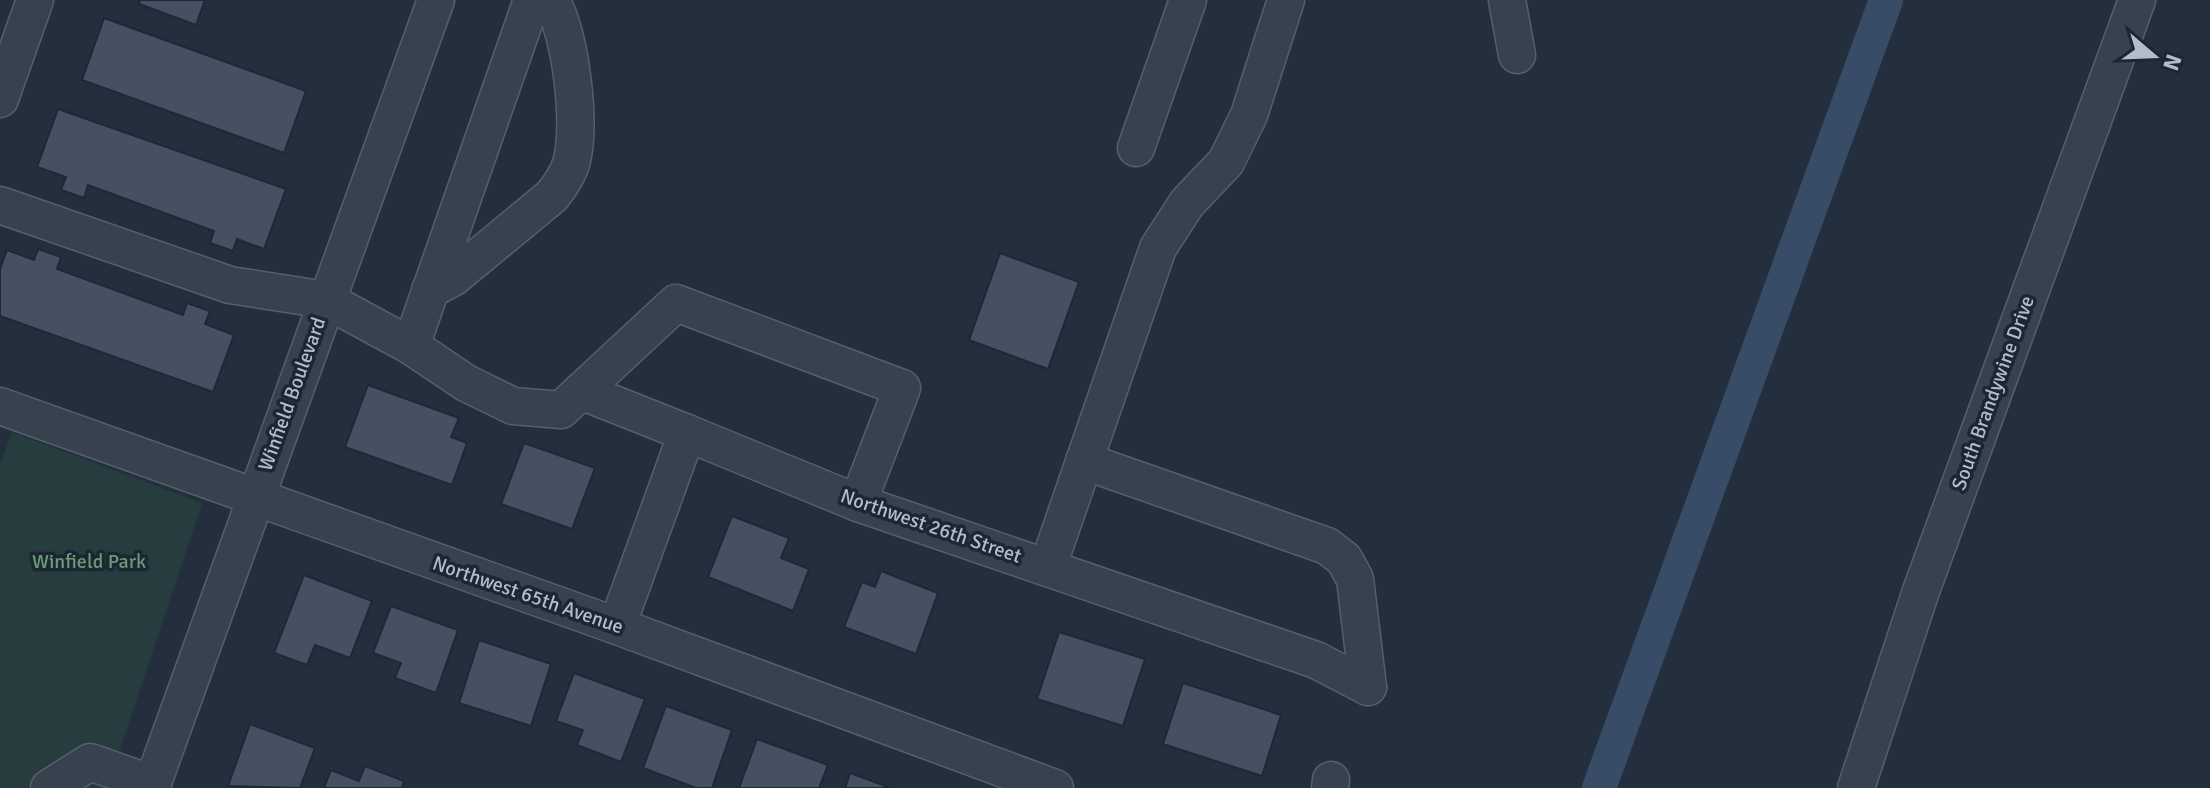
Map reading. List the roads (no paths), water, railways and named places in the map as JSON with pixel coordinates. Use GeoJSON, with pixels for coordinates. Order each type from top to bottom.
{"type":"FeatureCollection","features":[{"type":"Feature","properties":{"kind":"street"},"geometry":{"type":"LineString","coordinates":[[0,99],[35,0]]}},
{"type":"Feature","properties":{"kind":"street","name":"Winfield Boulevard"},"geometry":{"type":"LineString","coordinates":[[152,786],[436,0]]}},
{"type":"Feature","properties":{"kind":"street"},"geometry":{"type":"LineString","coordinates":[[411,346],[532,0]]}},
{"type":"Feature","properties":{"kind":"street"},"geometry":{"type":"LineString","coordinates":[[430,290],[454,277],[552,196],[564,181],[575,140],[571,81],[561,18],[551,0]]}},
{"type":"Feature","properties":{"kind":"street"},"geometry":{"type":"LineString","coordinates":[[1136,148],[1188,0]]}},
{"type":"Feature","properties":{"kind":"street"},"geometry":{"type":"LineString","coordinates":[[1048,566],[1158,248],[1187,203],[1226,162],[1249,115],[1286,0]]}},
{"type":"Feature","properties":{"kind":"street"},"geometry":{"type":"LineString","coordinates":[[1507,0],[1517,55]]}},
{"type":"Feature","properties":{"kind":"street","name":"South Brandywine Drive"},"geometry":{"type":"LineString","coordinates":[[1856,788],[1921,591],[2137,0]]}},
{"type":"Feature","properties":{"kind":"street"},"geometry":{"type":"LineString","coordinates":[[0,205],[230,285],[326,300],[411,346],[466,383],[513,406],[561,410],[676,303],[902,388],[858,503]]}},
{"type":"Feature","properties":{"kind":"street","name":"Northwest 26th Street"},"geometry":{"type":"LineString","coordinates":[[581,391],[858,503],[1316,660],[1368,687],[1355,579],[1344,559],[1327,546],[1084,461]]}},
{"type":"Feature","properties":{"kind":"street","name":"Northwest 65th Avenue"},"geometry":{"type":"LineString","coordinates":[[0,406],[617,626],[1055,788]]}},
{"type":"Feature","properties":{"kind":"street"},"geometry":{"type":"LineString","coordinates":[[617,626],[687,433]]}},
{"type":"Feature","properties":{"kind":"street"},"geometry":{"type":"LineString","coordinates":[[49,788],[90,762],[152,786]]}},
{"type":"Feature","properties":{"kind":"waterway"},"geometry":{"type":"LineString","coordinates":[[1599,788],[1886,0]]}},
{"type":"Feature","properties":{"kind":"park label","name":"Winfield Park"},"geometry":{"type":"Point","coordinates":[89,561]}}]}
